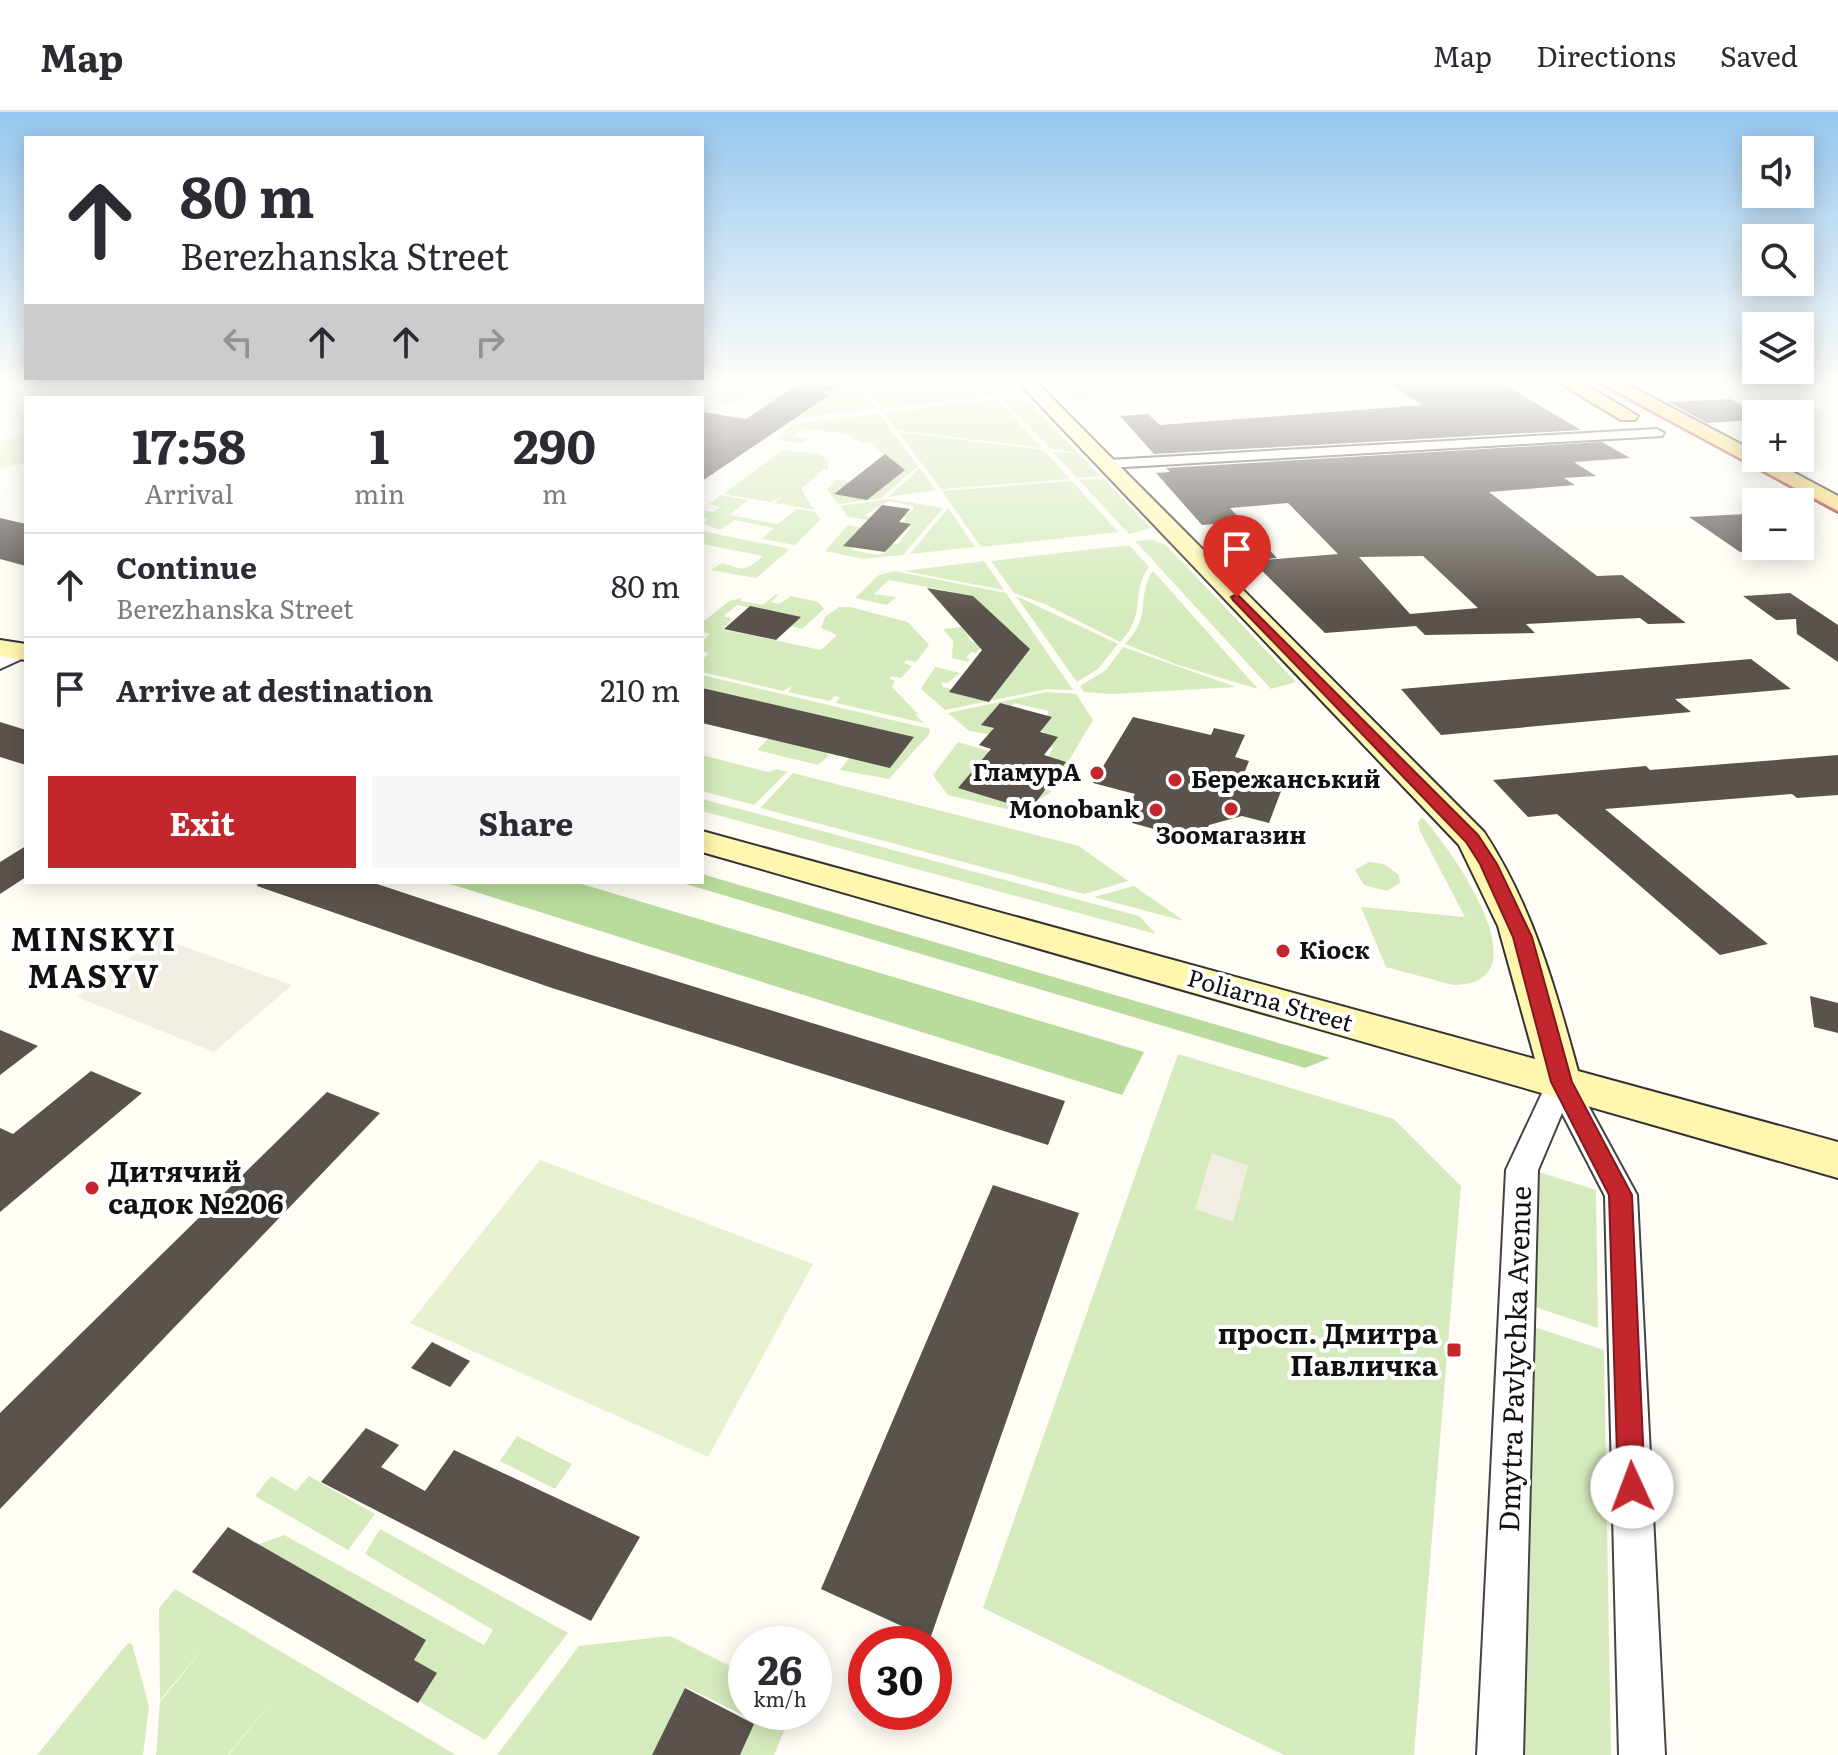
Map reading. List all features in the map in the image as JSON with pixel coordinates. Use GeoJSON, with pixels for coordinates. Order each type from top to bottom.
{"type":"FeatureCollection","features":[{"type":"Feature","properties":{"kind":"main road"},"geometry":{"type":"LineString","coordinates":[[1735,458],[1832,515]]}},
{"type":"Feature","properties":{"kind":"street"},"geometry":{"type":"LineString","coordinates":[[1102,458],[1472,839],[1489,864],[1522,937],[1561,1082],[1621,1195],[1642,1755]]}},
{"type":"Feature","properties":{"kind":"street"},"geometry":{"type":"LineString","coordinates":[[1108,464],[1234,458]]}},
{"type":"Feature","properties":{"kind":"street","name":"Poliarna Street"},"geometry":{"type":"LineString","coordinates":[[704,842],[1838,1160]]}},
{"type":"Feature","properties":{"kind":"street","name":"Dmytra Pavlychka Avenue"},"geometry":{"type":"LineString","coordinates":[[1500,1755],[1522,1170],[1561,1082]]}},
{"type":"Feature","properties":{"kind":"green space"},"geometry":{"type":"Polygon","coordinates":[[[0,458],[24,458],[24,463],[0,468],[0,458]]]}},
{"type":"Feature","properties":{"kind":"green space"},"geometry":{"type":"Polygon","coordinates":[[[773,458],[828,460],[828,469],[801,489],[814,510],[775,503],[782,496],[771,502],[723,494],[773,458]]]}},
{"type":"Feature","properties":{"kind":"green space"},"geometry":{"type":"Polygon","coordinates":[[[887,458],[912,458],[918,466],[881,498],[838,504],[827,489],[837,479],[852,482],[839,489],[842,490],[890,460],[887,458]]]}},
{"type":"Feature","properties":{"kind":"green space"},"geometry":{"type":"Polygon","coordinates":[[[917,458],[1051,458],[1070,479],[941,489],[917,458]]]}},
{"type":"Feature","properties":{"kind":"green space"},"geometry":{"type":"Polygon","coordinates":[[[1058,458],[1083,458],[1101,476],[1077,478],[1058,458]]]}},
{"type":"Feature","properties":{"kind":"green space"},"geometry":{"type":"Polygon","coordinates":[[[920,468],[935,490],[888,497],[920,468]]]}},
{"type":"Feature","properties":{"kind":"green space"},"geometry":{"type":"Polygon","coordinates":[[[1103,478],[1151,528],[1129,534],[1079,480],[1103,478]]]}},
{"type":"Feature","properties":{"kind":"green space"},"geometry":{"type":"Polygon","coordinates":[[[1072,481],[1118,532],[981,547],[942,491],[1072,481]]]}},
{"type":"Feature","properties":{"kind":"green space"},"geometry":{"type":"Polygon","coordinates":[[[721,495],[748,500],[729,515],[778,524],[797,509],[815,512],[820,520],[795,545],[762,539],[774,528],[734,520],[720,530],[704,524],[708,519],[704,518],[704,510],[713,512],[720,507],[709,504],[721,495]]]}},
{"type":"Feature","properties":{"kind":"green space"},"geometry":{"type":"Polygon","coordinates":[[[889,499],[943,508],[903,555],[863,559],[825,551],[848,525],[873,530],[851,550],[878,555],[887,552],[891,543],[898,544],[911,527],[900,524],[913,506],[888,501],[865,515],[870,517],[868,520],[848,517],[840,506],[889,499]]]}},
{"type":"Feature","properties":{"kind":"green space"},"geometry":{"type":"Polygon","coordinates":[[[948,508],[975,547],[910,554],[948,508]]]}},
{"type":"Feature","properties":{"kind":"green space"},"geometry":{"type":"Polygon","coordinates":[[[704,531],[789,550],[756,578],[711,570],[722,563],[746,568],[763,556],[704,544],[704,531]]]}},
{"type":"Feature","properties":{"kind":"green space"},"geometry":{"type":"Polygon","coordinates":[[[1153,540],[1166,545],[1296,682],[1271,689],[1135,541],[1153,540]]]}},
{"type":"Feature","properties":{"kind":"green space"},"geometry":{"type":"Polygon","coordinates":[[[1129,545],[1149,567],[1140,587],[1134,622],[1120,642],[1045,604],[1014,593],[991,561],[1129,545]]]}},
{"type":"Feature","properties":{"kind":"green space"},"geometry":{"type":"Polygon","coordinates":[[[984,561],[1004,590],[904,571],[984,561]]]}},
{"type":"Feature","properties":{"kind":"green space"},"geometry":{"type":"Polygon","coordinates":[[[894,571],[1006,593],[1073,690],[1047,689],[945,710],[921,689],[935,667],[960,673],[947,683],[941,682],[943,687],[981,696],[1010,661],[954,592],[889,580],[874,594],[896,597],[887,605],[855,598],[879,575],[894,571]]]}},
{"type":"Feature","properties":{"kind":"green space"},"geometry":{"type":"Polygon","coordinates":[[[1153,571],[1258,689],[1178,665],[1125,644],[1139,624],[1145,590],[1153,571]]]}},
{"type":"Feature","properties":{"kind":"green space"},"geometry":{"type":"Polygon","coordinates":[[[776,594],[771,602],[779,604],[791,596],[818,602],[824,609],[802,629],[791,626],[798,618],[737,605],[724,616],[732,619],[722,629],[821,650],[837,635],[821,628],[825,617],[839,607],[908,622],[929,645],[916,662],[907,660],[904,663],[912,666],[901,678],[891,676],[890,679],[895,681],[892,687],[924,723],[836,703],[840,697],[835,696],[830,701],[788,692],[792,686],[783,691],[704,672],[704,658],[709,653],[704,652],[704,639],[710,634],[704,632],[704,621],[729,601],[742,598],[740,601],[763,605],[776,594]]]}},
{"type":"Feature","properties":{"kind":"green space"},"geometry":{"type":"Polygon","coordinates":[[[1016,596],[1118,644],[1098,669],[1077,682],[1016,596]]]}},
{"type":"Feature","properties":{"kind":"green space"},"geometry":{"type":"Polygon","coordinates":[[[962,627],[971,641],[990,650],[980,648],[976,653],[971,652],[966,658],[970,659],[968,662],[952,658],[953,641],[943,629],[962,627]]]}},
{"type":"Feature","properties":{"kind":"green space"},"geometry":{"type":"Polygon","coordinates":[[[1123,647],[1236,687],[1112,694],[1084,692],[1080,686],[1106,670],[1123,647]]]}},
{"type":"Feature","properties":{"kind":"green space"},"geometry":{"type":"Polygon","coordinates":[[[704,675],[929,728],[930,733],[889,779],[840,770],[850,757],[704,694],[704,675]]]}},
{"type":"Feature","properties":{"kind":"green space"},"geometry":{"type":"Polygon","coordinates":[[[1047,692],[1076,694],[1093,720],[1049,794],[1015,811],[948,795],[933,775],[958,742],[1045,763],[1053,748],[1037,744],[1044,732],[1038,730],[1051,718],[1047,716],[1049,711],[1014,703],[989,727],[997,730],[994,735],[969,731],[948,713],[1047,692]]]}},
{"type":"Feature","properties":{"kind":"green space"},"geometry":{"type":"Polygon","coordinates":[[[769,738],[828,751],[826,754],[830,755],[818,765],[757,750],[769,738]]]}},
{"type":"Feature","properties":{"kind":"green space"},"geometry":{"type":"Polygon","coordinates":[[[704,756],[768,772],[777,769],[787,772],[754,805],[704,792],[704,756]]]}},
{"type":"Feature","properties":{"kind":"green space"},"geometry":{"type":"Polygon","coordinates":[[[793,773],[1079,846],[1128,881],[1084,894],[760,808],[793,773]]]}},
{"type":"Feature","properties":{"kind":"green space"},"geometry":{"type":"Polygon","coordinates":[[[704,800],[1139,916],[1156,934],[704,812],[704,800]]]}},
{"type":"Feature","properties":{"kind":"green space"},"geometry":{"type":"Polygon","coordinates":[[[1422,817],[1452,855],[1484,912],[1492,939],[1492,963],[1480,979],[1453,985],[1386,967],[1361,907],[1465,917],[1420,831],[1418,822],[1422,817]]]}},
{"type":"Feature","properties":{"kind":"green space"},"geometry":{"type":"Polygon","coordinates":[[[1369,862],[1384,864],[1399,875],[1400,883],[1387,891],[1364,885],[1355,870],[1369,862]]]}},
{"type":"Feature","properties":{"kind":"green space"},"geometry":{"type":"Polygon","coordinates":[[[704,875],[1330,1058],[1305,1068],[686,884],[704,884],[704,875]]]}},
{"type":"Feature","properties":{"kind":"green space"},"geometry":{"type":"Polygon","coordinates":[[[450,884],[582,884],[1144,1052],[1122,1095],[450,884]]]}},
{"type":"Feature","properties":{"kind":"green space"},"geometry":{"type":"Polygon","coordinates":[[[1134,886],[1184,921],[1094,897],[1134,886]]]}},
{"type":"Feature","properties":{"kind":"green space"},"geometry":{"type":"Polygon","coordinates":[[[1178,1054],[1394,1119],[1461,1186],[1414,1755],[1284,1755],[983,1608],[1178,1054]]]}},
{"type":"Feature","properties":{"kind":"green space"},"geometry":{"type":"Polygon","coordinates":[[[540,1160],[813,1264],[708,1457],[410,1323],[540,1160]]]}},
{"type":"Feature","properties":{"kind":"green space"},"geometry":{"type":"Polygon","coordinates":[[[1536,1171],[1596,1190],[1598,1328],[1532,1306],[1536,1171]]]}},
{"type":"Feature","properties":{"kind":"green space"},"geometry":{"type":"Polygon","coordinates":[[[1534,1327],[1604,1350],[1611,1755],[1521,1755],[1534,1327]]]}},
{"type":"Feature","properties":{"kind":"green space"},"geometry":{"type":"Polygon","coordinates":[[[517,1436],[572,1464],[555,1489],[500,1461],[517,1436]]]}},
{"type":"Feature","properties":{"kind":"green space"},"geometry":{"type":"Polygon","coordinates":[[[271,1476],[296,1491],[309,1476],[375,1514],[348,1550],[255,1496],[271,1476]]]}},
{"type":"Feature","properties":{"kind":"green space"},"geometry":{"type":"Polygon","coordinates":[[[380,1529],[568,1633],[485,1740],[194,1568],[284,1535],[484,1645],[493,1630],[365,1554],[380,1529]]]}},
{"type":"Feature","properties":{"kind":"green space"},"geometry":{"type":"Polygon","coordinates":[[[175,1589],[456,1755],[229,1755],[280,1690],[228,1755],[156,1755],[160,1702],[206,1645],[160,1700],[159,1608],[175,1589]]]}},
{"type":"Feature","properties":{"kind":"green space"},"geometry":{"type":"Polygon","coordinates":[[[670,1636],[728,1665],[728,1708],[686,1687],[652,1755],[497,1755],[579,1646],[670,1636]]]}},
{"type":"Feature","properties":{"kind":"green space"},"geometry":{"type":"Polygon","coordinates":[[[128,1643],[132,1644],[149,1706],[143,1755],[37,1755],[128,1643]]]}},
{"type":"Feature","properties":{"kind":"green space"},"geometry":{"type":"Polygon","coordinates":[[[751,1730],[784,1730],[774,1755],[740,1755],[751,1730]]]}},
{"type":"Feature","properties":{"kind":"shaded area"},"geometry":{"type":"Polygon","coordinates":[[[159,937],[292,985],[214,1052],[77,997],[159,937]]]}},
{"type":"Feature","properties":{"kind":"shaded area"},"geometry":{"type":"Polygon","coordinates":[[[1212,1153],[1248,1166],[1233,1222],[1195,1209],[1212,1153]]]}},
{"type":"Feature","properties":{"kind":"building"},"geometry":{"type":"Polygon","coordinates":[[[704,458],[737,458],[704,480],[704,458]]]}},
{"type":"Feature","properties":{"kind":"building"},"geometry":{"type":"Polygon","coordinates":[[[880,458],[890,458],[905,470],[867,500],[834,494],[880,458]]]}},
{"type":"Feature","properties":{"kind":"building"},"geometry":{"type":"Polygon","coordinates":[[[1339,458],[1629,458],[1574,462],[1596,476],[1564,478],[1575,485],[1489,492],[1597,576],[1622,575],[1686,623],[1648,624],[1640,618],[1526,624],[1535,633],[1425,635],[1416,626],[1325,633],[1252,561],[1338,554],[1288,503],[1230,508],[1277,558],[1248,560],[1216,524],[1202,525],[1156,473],[1170,472],[1166,468],[1339,458]],[[1423,556],[1359,557],[1410,614],[1478,608],[1423,556]]]}},
{"type":"Feature","properties":{"kind":"building"},"geometry":{"type":"Polygon","coordinates":[[[882,505],[910,509],[899,522],[911,524],[885,552],[843,546],[882,505]]]}},
{"type":"Feature","properties":{"kind":"building"},"geometry":{"type":"Polygon","coordinates":[[[1742,514],[1742,552],[1740,552],[1689,517],[1742,514]]]}},
{"type":"Feature","properties":{"kind":"building"},"geometry":{"type":"Polygon","coordinates":[[[0,518],[24,524],[24,565],[0,559],[0,518]]]}},
{"type":"Feature","properties":{"kind":"building"},"geometry":{"type":"Polygon","coordinates":[[[927,588],[973,596],[1030,649],[989,702],[949,692],[982,650],[927,588]]]}},
{"type":"Feature","properties":{"kind":"building"},"geometry":{"type":"Polygon","coordinates":[[[1790,593],[1838,625],[1838,662],[1797,634],[1796,619],[1776,620],[1743,596],[1790,593]]]}},
{"type":"Feature","properties":{"kind":"building"},"geometry":{"type":"Polygon","coordinates":[[[750,606],[801,617],[776,640],[724,629],[750,606]]]}},
{"type":"Feature","properties":{"kind":"building"},"geometry":{"type":"Polygon","coordinates":[[[1751,659],[1791,689],[1675,699],[1691,712],[1441,735],[1401,689],[1751,659]]]}},
{"type":"Feature","properties":{"kind":"building"},"geometry":{"type":"Polygon","coordinates":[[[704,688],[914,737],[890,768],[704,723],[704,688]]]}},
{"type":"Feature","properties":{"kind":"building"},"geometry":{"type":"Polygon","coordinates":[[[1000,703],[1052,717],[1040,732],[1058,737],[1044,755],[1066,762],[1030,810],[958,788],[991,749],[979,745],[994,728],[981,725],[1000,703]]]}},
{"type":"Feature","properties":{"kind":"building","name":"Бережанський"},"geometry":{"type":"Polygon","coordinates":[[[1133,717],[1211,735],[1214,728],[1245,735],[1235,757],[1249,761],[1243,776],[1283,786],[1269,823],[1242,816],[1209,825],[1202,842],[1132,823],[1140,807],[1129,804],[1135,794],[1093,783],[1133,717]]]}},
{"type":"Feature","properties":{"kind":"building"},"geometry":{"type":"Polygon","coordinates":[[[0,722],[24,729],[24,764],[0,757],[0,722]]]}},
{"type":"Feature","properties":{"kind":"building"},"geometry":{"type":"Polygon","coordinates":[[[1838,755],[1838,795],[1797,798],[1792,794],[1605,809],[1768,944],[1720,955],[1557,814],[1528,817],[1493,780],[1646,766],[1650,770],[1838,755]]]}},
{"type":"Feature","properties":{"kind":"building"},"geometry":{"type":"Polygon","coordinates":[[[24,847],[24,878],[0,894],[0,862],[24,847]]]}},
{"type":"Feature","properties":{"kind":"building"},"geometry":{"type":"Polygon","coordinates":[[[377,884],[585,953],[1065,1101],[1048,1145],[552,988],[257,886],[377,884]]]}},
{"type":"Feature","properties":{"kind":"building"},"geometry":{"type":"Polygon","coordinates":[[[1810,996],[1838,1003],[1838,1033],[1814,1027],[1810,996]]]}},
{"type":"Feature","properties":{"kind":"building"},"geometry":{"type":"Polygon","coordinates":[[[0,1030],[38,1046],[0,1075],[0,1030]]]}},
{"type":"Feature","properties":{"kind":"building"},"geometry":{"type":"Polygon","coordinates":[[[91,1071],[142,1093],[0,1212],[0,1128],[13,1134],[91,1071]]]}},
{"type":"Feature","properties":{"kind":"building"},"geometry":{"type":"Polygon","coordinates":[[[327,1092],[380,1113],[0,1509],[0,1413],[327,1092]]]}},
{"type":"Feature","properties":{"kind":"building"},"geometry":{"type":"Polygon","coordinates":[[[993,1185],[1079,1213],[935,1626],[902,1626],[821,1589],[993,1185]]]}},
{"type":"Feature","properties":{"kind":"building"},"geometry":{"type":"Polygon","coordinates":[[[432,1342],[470,1361],[450,1387],[411,1368],[432,1342]]]}},
{"type":"Feature","properties":{"kind":"building"},"geometry":{"type":"Polygon","coordinates":[[[366,1428],[399,1445],[381,1467],[425,1491],[454,1450],[640,1537],[591,1621],[321,1482],[366,1428]]]}},
{"type":"Feature","properties":{"kind":"building"},"geometry":{"type":"Polygon","coordinates":[[[228,1527],[426,1640],[414,1660],[437,1673],[418,1703],[192,1572],[228,1527]]]}},
{"type":"Feature","properties":{"kind":"building"},"geometry":{"type":"Polygon","coordinates":[[[685,1688],[728,1710],[728,1730],[751,1730],[740,1755],[652,1755],[685,1688]]]}},
{"type":"Feature","properties":{"kind":"tram line"},"geometry":{"type":"LineString","coordinates":[[1736,458],[1838,512]]}},
{"type":"Feature","properties":{"kind":"place","name":"ГламурА"},"geometry":{"type":"Point","coordinates":[1097,773]}},
{"type":"Feature","properties":{"kind":"place","name":"Бережанський"},"geometry":{"type":"Point","coordinates":[1175,780]}},
{"type":"Feature","properties":{"kind":"place","name":"Зоомагазин"},"geometry":{"type":"Point","coordinates":[1231,809]}},
{"type":"Feature","properties":{"kind":"place","name":"Monobank"},"geometry":{"type":"Point","coordinates":[1156,810]}},
{"type":"Feature","properties":{"kind":"place","name":"Кіоск"},"geometry":{"type":"Point","coordinates":[1283,951]}},
{"type":"Feature","properties":{"kind":"place","name":"Дитячий садок №206"},"geometry":{"type":"Point","coordinates":[92,1188]}},
{"type":"Feature","properties":{"kind":"place","name":"просп. Дмитра Павличка"},"geometry":{"type":"Point","coordinates":[1454,1350]}},
{"type":"Feature","properties":{"kind":"district","name":"MINSKYI MASYV"},"geometry":{"type":"Point","coordinates":[94,958]}},
{"type":"Feature","properties":{"kind":"route"},"geometry":{"type":"LineString","coordinates":[[1237,597],[1472,839],[1489,864],[1522,937],[1561,1082],[1621,1195],[1632,1487]]}}]}
